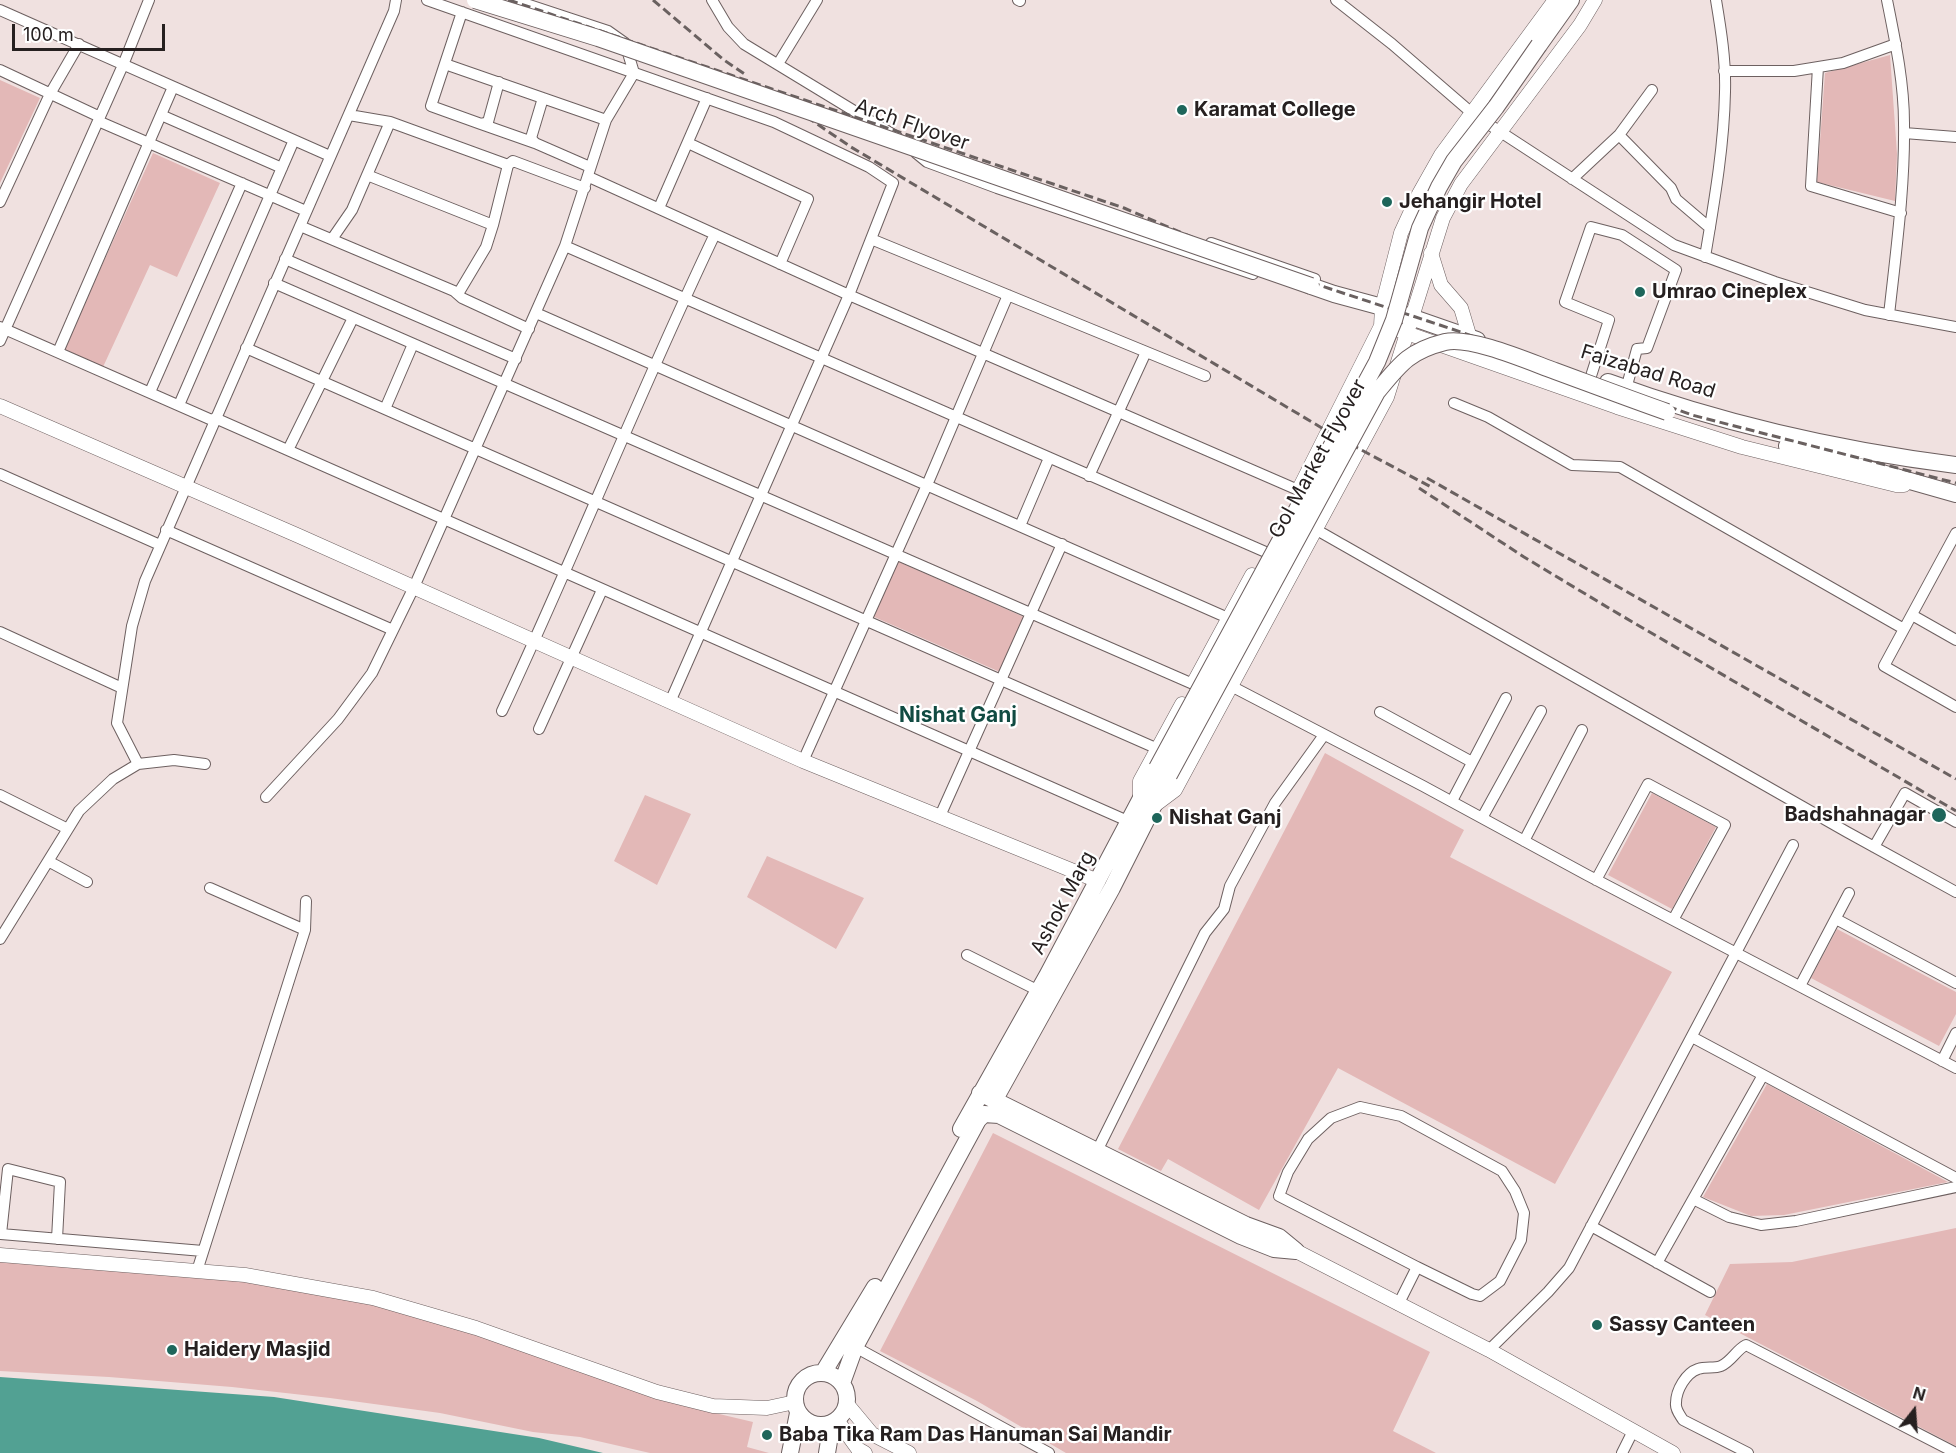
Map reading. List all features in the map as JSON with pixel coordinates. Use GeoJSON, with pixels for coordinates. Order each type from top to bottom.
{"type":"FeatureCollection","features":[{"type":"Feature","properties":{"kind":"main road","name":"Arch Flyover"},"geometry":{"type":"LineString","coordinates":[[475,0],[598,38],[1334,294]]}},
{"type":"Feature","properties":{"kind":"main road","name":"Gol Market Flyover"},"geometry":{"type":"LineString","coordinates":[[1147,804],[1377,362],[1394,320],[1420,228],[1439,187],[1454,161],[1496,107],[1571,0]]}},
{"type":"Feature","properties":{"kind":"main road","name":"Faizabad Road"},"geometry":{"type":"LineString","coordinates":[[1334,294],[1382,307],[1409,325],[1470,338],[1626,389],[1790,437],[1956,465]]}},
{"type":"Feature","properties":{"kind":"main road","name":"Gol Market Flyover"},"geometry":{"type":"LineString","coordinates":[[1163,772],[1377,392],[1404,360],[1421,350],[1448,341],[1502,352],[1668,412],[1920,484]]}},
{"type":"Feature","properties":{"kind":"main road","name":"Faizabad Road"},"geometry":{"type":"LineString","coordinates":[[1920,484],[1956,494]]}},
{"type":"Feature","properties":{"kind":"main road","name":"Ashok Marg"},"geometry":{"type":"LineString","coordinates":[[988,1096],[1039,991],[1130,822],[1147,804]]}},
{"type":"Feature","properties":{"kind":"main road","name":"Ashok Marg"},"geometry":{"type":"LineString","coordinates":[[823,1373],[1112,888],[1147,804]]}},
{"type":"Feature","properties":{"kind":"main road"},"geometry":{"type":"LineString","coordinates":[[988,1096],[1246,1225],[1279,1237],[1296,1251]]}},
{"type":"Feature","properties":{"kind":"main road"},"geometry":{"type":"LineString","coordinates":[[842,1383],[855,1347],[978,1120],[984,1114],[999,1115],[1241,1236],[1274,1249],[1296,1251]]}},
{"type":"Feature","properties":{"kind":"main road"},"geometry":{"type":"LineString","coordinates":[[789,1453],[797,1407],[796,1390],[802,1381],[811,1375],[823,1373],[833,1376],[842,1383],[847,1393],[844,1413],[835,1422],[825,1425],[810,1423],[797,1407]]}},
{"type":"Feature","properties":{"kind":"main road"},"geometry":{"type":"LineString","coordinates":[[829,1448],[835,1422]]}},
{"type":"Feature","properties":{"kind":"street"},"geometry":{"type":"LineString","coordinates":[[0,341],[3,328],[99,119],[149,0]]}},
{"type":"Feature","properties":{"kind":"street"},"geometry":{"type":"LineString","coordinates":[[138,764],[117,723],[132,626],[145,581],[394,11],[396,0]]}},
{"type":"Feature","properties":{"kind":"street"},"geometry":{"type":"LineString","coordinates":[[427,0],[774,122],[869,167],[893,183],[849,295],[670,702]]}},
{"type":"Feature","properties":{"kind":"street"},"geometry":{"type":"LineString","coordinates":[[266,797],[338,719],[372,673],[414,587],[565,246],[606,120],[634,73],[625,43],[608,31],[514,0]]}},
{"type":"Feature","properties":{"kind":"street"},"geometry":{"type":"LineString","coordinates":[[712,0],[728,27],[744,44],[893,134],[927,162],[1188,254],[1318,295],[1334,294]]}},
{"type":"Feature","properties":{"kind":"street"},"geometry":{"type":"LineString","coordinates":[[778,64],[817,0]]}},
{"type":"Feature","properties":{"kind":"street"},"geometry":{"type":"LineString","coordinates":[[1336,0],[1392,44],[1473,114],[1674,245],[1786,286],[1865,310],[1956,327]]}},
{"type":"Feature","properties":{"kind":"street"},"geometry":{"type":"LineString","coordinates":[[1381,326],[1382,307],[1401,233],[1419,194],[1441,155],[1555,0]]}},
{"type":"Feature","properties":{"kind":"street","name":"Ashok Marg"},"geometry":{"type":"LineString","coordinates":[[1381,326],[1299,490],[1140,781],[1147,804],[1175,790],[1387,397],[1443,218],[1461,184],[1580,25],[1595,0]]}},
{"type":"Feature","properties":{"kind":"street"},"geometry":{"type":"LineString","coordinates":[[1705,257],[1720,169],[1725,92],[1722,42],[1716,0]]}},
{"type":"Feature","properties":{"kind":"street"},"geometry":{"type":"LineString","coordinates":[[1887,0],[1896,44],[1904,133],[1904,189],[1889,315]]}},
{"type":"Feature","properties":{"kind":"street"},"geometry":{"type":"LineString","coordinates":[[0,9],[330,156]]}},
{"type":"Feature","properties":{"kind":"street"},"geometry":{"type":"LineString","coordinates":[[462,12],[432,106],[535,143],[588,177],[849,295],[1328,504]]}},
{"type":"Feature","properties":{"kind":"street"},"geometry":{"type":"LineString","coordinates":[[0,202],[50,93],[79,44]]}},
{"type":"Feature","properties":{"kind":"street"},"geometry":{"type":"LineString","coordinates":[[1724,71],[1794,71],[1844,63],[1896,44]]}},
{"type":"Feature","properties":{"kind":"street"},"geometry":{"type":"LineString","coordinates":[[445,64],[606,120]]}},
{"type":"Feature","properties":{"kind":"street"},"geometry":{"type":"LineString","coordinates":[[1818,67],[1811,186],[1901,213]]}},
{"type":"Feature","properties":{"kind":"street"},"geometry":{"type":"LineString","coordinates":[[0,70],[149,143],[306,211]]}},
{"type":"Feature","properties":{"kind":"street"},"geometry":{"type":"LineString","coordinates":[[481,124],[488,122],[499,82]]}},
{"type":"Feature","properties":{"kind":"street"},"geometry":{"type":"LineString","coordinates":[[58,352],[173,87]]}},
{"type":"Feature","properties":{"kind":"street"},"geometry":{"type":"LineString","coordinates":[[1572,179],[1618,135],[1652,90]]}},
{"type":"Feature","properties":{"kind":"street"},"geometry":{"type":"LineString","coordinates":[[535,143],[531,138],[543,98]]}},
{"type":"Feature","properties":{"kind":"street"},"geometry":{"type":"LineString","coordinates":[[659,208],[707,99]]}},
{"type":"Feature","properties":{"kind":"street"},"geometry":{"type":"LineString","coordinates":[[349,114],[390,122],[508,165]]}},
{"type":"Feature","properties":{"kind":"street"},"geometry":{"type":"LineString","coordinates":[[161,115],[282,168]]}},
{"type":"Feature","properties":{"kind":"street"},"geometry":{"type":"LineString","coordinates":[[332,239],[352,210],[390,122]]}},
{"type":"Feature","properties":{"kind":"street"},"geometry":{"type":"LineString","coordinates":[[1904,133],[1956,137]]}},
{"type":"Feature","properties":{"kind":"street"},"geometry":{"type":"LineString","coordinates":[[893,134],[1316,279],[1334,294]]}},
{"type":"Feature","properties":{"kind":"street"},"geometry":{"type":"LineString","coordinates":[[1618,135],[1671,188],[1677,199],[1710,228]]}},
{"type":"Feature","properties":{"kind":"street"},"geometry":{"type":"LineString","coordinates":[[178,405],[294,140]]}},
{"type":"Feature","properties":{"kind":"street"},"geometry":{"type":"LineString","coordinates":[[688,143],[808,199],[780,264]]}},
{"type":"Feature","properties":{"kind":"street"},"geometry":{"type":"LineString","coordinates":[[458,294],[486,248],[508,165],[513,161],[588,177]]}},
{"type":"Feature","properties":{"kind":"street"},"geometry":{"type":"LineString","coordinates":[[367,175],[493,225]]}},
{"type":"Feature","properties":{"kind":"street"},"geometry":{"type":"LineString","coordinates":[[150,392],[242,183]]}},
{"type":"Feature","properties":{"kind":"street"},"geometry":{"type":"LineString","coordinates":[[300,226],[458,294],[462,298],[529,329]]}},
{"type":"Feature","properties":{"kind":"street"},"geometry":{"type":"LineString","coordinates":[[1591,376],[1609,320],[1564,302],[1591,227],[1622,235],[1676,270],[1647,348],[1636,349],[1626,389]]}},
{"type":"Feature","properties":{"kind":"street"},"geometry":{"type":"LineString","coordinates":[[502,711],[684,298],[715,234]]}},
{"type":"Feature","properties":{"kind":"street"},"geometry":{"type":"LineString","coordinates":[[871,239],[1205,376]]}},
{"type":"Feature","properties":{"kind":"street"},"geometry":{"type":"LineString","coordinates":[[1665,263],[1674,245]]}},
{"type":"Feature","properties":{"kind":"street"},"geometry":{"type":"LineString","coordinates":[[565,246],[1089,476],[1266,551],[1295,566]]}},
{"type":"Feature","properties":{"kind":"street"},"geometry":{"type":"LineString","coordinates":[[1431,253],[1442,285],[1461,308],[1470,338]]}},
{"type":"Feature","properties":{"kind":"street"},"geometry":{"type":"LineString","coordinates":[[285,259],[516,359]]}},
{"type":"Feature","properties":{"kind":"street"},"geometry":{"type":"LineString","coordinates":[[274,283],[1193,684]]}},
{"type":"Feature","properties":{"kind":"street"},"geometry":{"type":"LineString","coordinates":[[803,761],[927,485],[1008,295]]}},
{"type":"Feature","properties":{"kind":"street"},"geometry":{"type":"LineString","coordinates":[[536,313],[1228,618]]}},
{"type":"Feature","properties":{"kind":"street"},"geometry":{"type":"LineString","coordinates":[[288,450],[353,318]]}},
{"type":"Feature","properties":{"kind":"street","name":"Faizabad Road"},"geometry":{"type":"LineString","coordinates":[[1381,326],[1409,325],[1617,406],[1742,447],[1896,485],[1920,484]]}},
{"type":"Feature","properties":{"kind":"street"},"geometry":{"type":"LineString","coordinates":[[3,328],[178,405],[288,450],[1130,822]]}},
{"type":"Feature","properties":{"kind":"street"},"geometry":{"type":"LineString","coordinates":[[385,409],[413,344]]}},
{"type":"Feature","properties":{"kind":"street"},"geometry":{"type":"LineString","coordinates":[[246,348],[1158,749]]}},
{"type":"Feature","properties":{"kind":"street"},"geometry":{"type":"LineString","coordinates":[[1089,476],[1146,352]]}},
{"type":"Feature","properties":{"kind":"street"},"geometry":{"type":"LineString","coordinates":[[1454,403],[1488,417],[1572,465],[1620,467],[1904,629]]}},
{"type":"Feature","properties":{"kind":"street"},"geometry":{"type":"LineString","coordinates":[[0,406],[414,587],[803,761],[1098,881]]}},
{"type":"Feature","properties":{"kind":"street"},"geometry":{"type":"LineString","coordinates":[[1340,409],[1372,423]]}},
{"type":"Feature","properties":{"kind":"street"},"geometry":{"type":"LineString","coordinates":[[1322,446],[1352,463]]}},
{"type":"Feature","properties":{"kind":"street"},"geometry":{"type":"LineString","coordinates":[[1020,526],[1049,458]]}},
{"type":"Feature","properties":{"kind":"street"},"geometry":{"type":"LineString","coordinates":[[0,474],[160,545]]}},
{"type":"Feature","properties":{"kind":"street"},"geometry":{"type":"LineString","coordinates":[[1315,529],[1956,892]]}},
{"type":"Feature","properties":{"kind":"street"},"geometry":{"type":"LineString","coordinates":[[166,531],[393,630]]}},
{"type":"Feature","properties":{"kind":"street"},"geometry":{"type":"LineString","coordinates":[[1956,533],[1884,666],[1956,707]]}},
{"type":"Feature","properties":{"kind":"street"},"geometry":{"type":"LineString","coordinates":[[940,816],[1062,544]]}},
{"type":"Feature","properties":{"kind":"street"},"geometry":{"type":"LineString","coordinates":[[539,729],[602,590]]}},
{"type":"Feature","properties":{"kind":"street"},"geometry":{"type":"LineString","coordinates":[[1912,615],[1956,640]]}},
{"type":"Feature","properties":{"kind":"street"},"geometry":{"type":"LineString","coordinates":[[0,632],[122,688]]}},
{"type":"Feature","properties":{"kind":"street"},"geometry":{"type":"LineString","coordinates":[[1231,686],[1956,1068]]}},
{"type":"Feature","properties":{"kind":"street"},"geometry":{"type":"LineString","coordinates":[[1452,801],[1506,698]]}},
{"type":"Feature","properties":{"kind":"street"},"geometry":{"type":"LineString","coordinates":[[1482,818],[1541,711]]}},
{"type":"Feature","properties":{"kind":"street"},"geometry":{"type":"LineString","coordinates":[[1380,712],[1472,762]]}},
{"type":"Feature","properties":{"kind":"street"},"geometry":{"type":"LineString","coordinates":[[1524,841],[1582,730]]}},
{"type":"Feature","properties":{"kind":"street"},"geometry":{"type":"LineString","coordinates":[[1097,1151],[1205,933],[1224,909],[1230,886],[1275,803],[1324,735]]}},
{"type":"Feature","properties":{"kind":"street"},"geometry":{"type":"LineString","coordinates":[[0,939],[79,811],[114,779],[138,764],[174,760],[205,764]]}},
{"type":"Feature","properties":{"kind":"street"},"geometry":{"type":"LineString","coordinates":[[1596,880],[1648,784],[1725,825],[1673,920]]}},
{"type":"Feature","properties":{"kind":"street"},"geometry":{"type":"LineString","coordinates":[[1874,847],[1905,793],[1956,822]]}},
{"type":"Feature","properties":{"kind":"street"},"geometry":{"type":"LineString","coordinates":[[0,795],[68,829]]}},
{"type":"Feature","properties":{"kind":"street"},"geometry":{"type":"LineString","coordinates":[[1489,1350],[1569,1268],[1793,845]]}},
{"type":"Feature","properties":{"kind":"street"},"geometry":{"type":"LineString","coordinates":[[48,861],[87,882]]}},
{"type":"Feature","properties":{"kind":"street"},"geometry":{"type":"LineString","coordinates":[[210,888],[305,930]]}},
{"type":"Feature","properties":{"kind":"street"},"geometry":{"type":"LineString","coordinates":[[1800,986],[1850,893]]}},
{"type":"Feature","properties":{"kind":"street"},"geometry":{"type":"LineString","coordinates":[[197,1271],[305,930],[306,901]]}},
{"type":"Feature","properties":{"kind":"street"},"geometry":{"type":"LineString","coordinates":[[1836,919],[1956,983]]}},
{"type":"Feature","properties":{"kind":"street"},"geometry":{"type":"LineString","coordinates":[[968,955],[1039,991]]}},
{"type":"Feature","properties":{"kind":"street"},"geometry":{"type":"LineString","coordinates":[[1942,1061],[1956,1033]]}},
{"type":"Feature","properties":{"kind":"street"},"geometry":{"type":"LineString","coordinates":[[1692,1037],[1956,1178]]}},
{"type":"Feature","properties":{"kind":"street"},"geometry":{"type":"LineString","coordinates":[[1657,1263],[1763,1075]]}},
{"type":"Feature","properties":{"kind":"street"},"geometry":{"type":"LineString","coordinates":[[1360,1107],[1401,1116],[1502,1171],[1515,1191],[1524,1213],[1521,1240],[1500,1281],[1480,1296],[1417,1267],[1279,1196],[1288,1172],[1308,1139],[1331,1118],[1360,1107]]}},
{"type":"Feature","properties":{"kind":"street"},"geometry":{"type":"LineString","coordinates":[[57,1239],[60,1182],[8,1169],[1,1234],[57,1239],[203,1251]]}},
{"type":"Feature","properties":{"kind":"street"},"geometry":{"type":"LineString","coordinates":[[1693,1199],[1729,1217],[1761,1225],[1796,1221],[1956,1187]]}},
{"type":"Feature","properties":{"kind":"street"},"geometry":{"type":"LineString","coordinates":[[1591,1226],[1710,1292]]}},
{"type":"Feature","properties":{"kind":"street"},"geometry":{"type":"LineString","coordinates":[[1296,1251],[1489,1350],[1673,1453]]}},
{"type":"Feature","properties":{"kind":"street"},"geometry":{"type":"LineString","coordinates":[[0,1255],[245,1275],[373,1298],[476,1328],[657,1392],[713,1406],[797,1407]]}},
{"type":"Feature","properties":{"kind":"street"},"geometry":{"type":"LineString","coordinates":[[1398,1305],[1417,1267]]}},
{"type":"Feature","properties":{"kind":"street"},"geometry":{"type":"LineString","coordinates":[[1748,1453],[1683,1420],[1677,1411],[1676,1403],[1680,1387],[1686,1377],[1698,1369],[1718,1367],[1729,1362],[1738,1349],[1746,1345],[1956,1453]]}},
{"type":"Feature","properties":{"kind":"street"},"geometry":{"type":"LineString","coordinates":[[855,1347],[1049,1453]]}},
{"type":"Feature","properties":{"kind":"street"},"geometry":{"type":"LineString","coordinates":[[847,1404],[872,1434],[909,1453]]}},
{"type":"Feature","properties":{"kind":"street"},"geometry":{"type":"LineString","coordinates":[[835,1422],[858,1449],[865,1453]]}},
{"type":"Feature","properties":{"kind":"street"},"geometry":{"type":"LineString","coordinates":[[1622,1453],[1633,1431]]}},
{"type":"Feature","properties":{"kind":"shaded area"},"geometry":{"type":"Polygon","coordinates":[[[1890,55],[1897,154],[1895,201],[1817,182],[1825,73],[1890,55]]]}},
{"type":"Feature","properties":{"kind":"shaded area"},"geometry":{"type":"Polygon","coordinates":[[[0,80],[40,98],[0,183],[0,80]]]}},
{"type":"Feature","properties":{"kind":"shaded area"},"geometry":{"type":"Polygon","coordinates":[[[153,153],[220,183],[177,277],[150,265],[103,367],[64,349],[153,153]]]}},
{"type":"Feature","properties":{"kind":"shaded area"},"geometry":{"type":"Polygon","coordinates":[[[897,561],[1024,617],[1000,672],[872,616],[897,561]]]}},
{"type":"Feature","properties":{"kind":"shaded area"},"geometry":{"type":"Polygon","coordinates":[[[1325,753],[1464,830],[1450,857],[1672,972],[1555,1184],[1338,1068],[1259,1210],[1168,1159],[1161,1171],[1118,1149],[1325,753]]]}},
{"type":"Feature","properties":{"kind":"shaded area"},"geometry":{"type":"Polygon","coordinates":[[[1652,793],[1716,827],[1672,909],[1608,875],[1652,793]]]}},
{"type":"Feature","properties":{"kind":"shaded area"},"geometry":{"type":"Polygon","coordinates":[[[645,795],[691,814],[657,885],[614,861],[645,795]]]}},
{"type":"Feature","properties":{"kind":"shaded area"},"geometry":{"type":"Polygon","coordinates":[[[767,856],[864,898],[836,949],[747,897],[767,856]]]}},
{"type":"Feature","properties":{"kind":"shaded area"},"geometry":{"type":"Polygon","coordinates":[[[1837,929],[1956,992],[1956,1014],[1939,1046],[1811,978],[1837,929]]]}},
{"type":"Feature","properties":{"kind":"shaded area"},"geometry":{"type":"Polygon","coordinates":[[[1767,1084],[1948,1182],[1784,1215],[1751,1216],[1703,1197],[1767,1084]]]}},
{"type":"Feature","properties":{"kind":"shaded area"},"geometry":{"type":"Polygon","coordinates":[[[993,1133],[1430,1352],[1393,1431],[1436,1453],[1066,1453],[977,1401],[880,1351],[993,1133]]]}},
{"type":"Feature","properties":{"kind":"shaded area"},"geometry":{"type":"Polygon","coordinates":[[[1956,1228],[1956,1446],[1705,1315],[1730,1264],[1792,1262],[1956,1228]]]}},
{"type":"Feature","properties":{"kind":"shaded area"},"geometry":{"type":"Polygon","coordinates":[[[0,1258],[199,1274],[377,1303],[477,1331],[694,1408],[753,1422],[747,1447],[769,1453],[650,1453],[580,1437],[533,1432],[440,1413],[330,1398],[232,1387],[0,1371],[0,1258]]]}},
{"type":"Feature","properties":{"kind":"shaded area"},"geometry":{"type":"Polygon","coordinates":[[[0,1377],[274,1397],[539,1438],[603,1453],[0,1453],[0,1377]]]}},
{"type":"Feature","properties":{"kind":"railway"},"geometry":{"type":"LineString","coordinates":[[509,0],[1124,208],[1252,263],[1461,332],[1692,415],[1956,483]]}},
{"type":"Feature","properties":{"kind":"railway"},"geometry":{"type":"LineString","coordinates":[[653,0],[724,60],[746,75]]}},
{"type":"Feature","properties":{"kind":"railway"},"geometry":{"type":"LineString","coordinates":[[773,94],[851,147],[1337,437],[1433,488]]}},
{"type":"Feature","properties":{"kind":"railway"},"geometry":{"type":"LineString","coordinates":[[1427,478],[1956,779]]}},
{"type":"Feature","properties":{"kind":"railway"},"geometry":{"type":"LineString","coordinates":[[1419,488],[1524,557],[1612,610],[1956,811]]}},
{"type":"Feature","properties":{"kind":"place","name":"Karamat College"},"geometry":{"type":"Point","coordinates":[1182,110]}},
{"type":"Feature","properties":{"kind":"place","name":"Jehangir Hotel"},"geometry":{"type":"Point","coordinates":[1387,202]}},
{"type":"Feature","properties":{"kind":"place","name":"Umrao Cineplex"},"geometry":{"type":"Point","coordinates":[1640,292]}},
{"type":"Feature","properties":{"kind":"place","name":"Badshahnagar"},"geometry":{"type":"Point","coordinates":[1939,815]}},
{"type":"Feature","properties":{"kind":"place","name":"Nishat Ganj"},"geometry":{"type":"Point","coordinates":[1157,818]}},
{"type":"Feature","properties":{"kind":"place","name":"Sassy Canteen"},"geometry":{"type":"Point","coordinates":[1597,1325]}},
{"type":"Feature","properties":{"kind":"place","name":"Haidery Masjid"},"geometry":{"type":"Point","coordinates":[172,1350]}},
{"type":"Feature","properties":{"kind":"place","name":"Baba Tika Ram Das Hanuman Sai Mandir"},"geometry":{"type":"Point","coordinates":[767,1435]}},
{"type":"Feature","properties":{"kind":"district","name":"Nishat Ganj"},"geometry":{"type":"Point","coordinates":[958,716]}}]}
